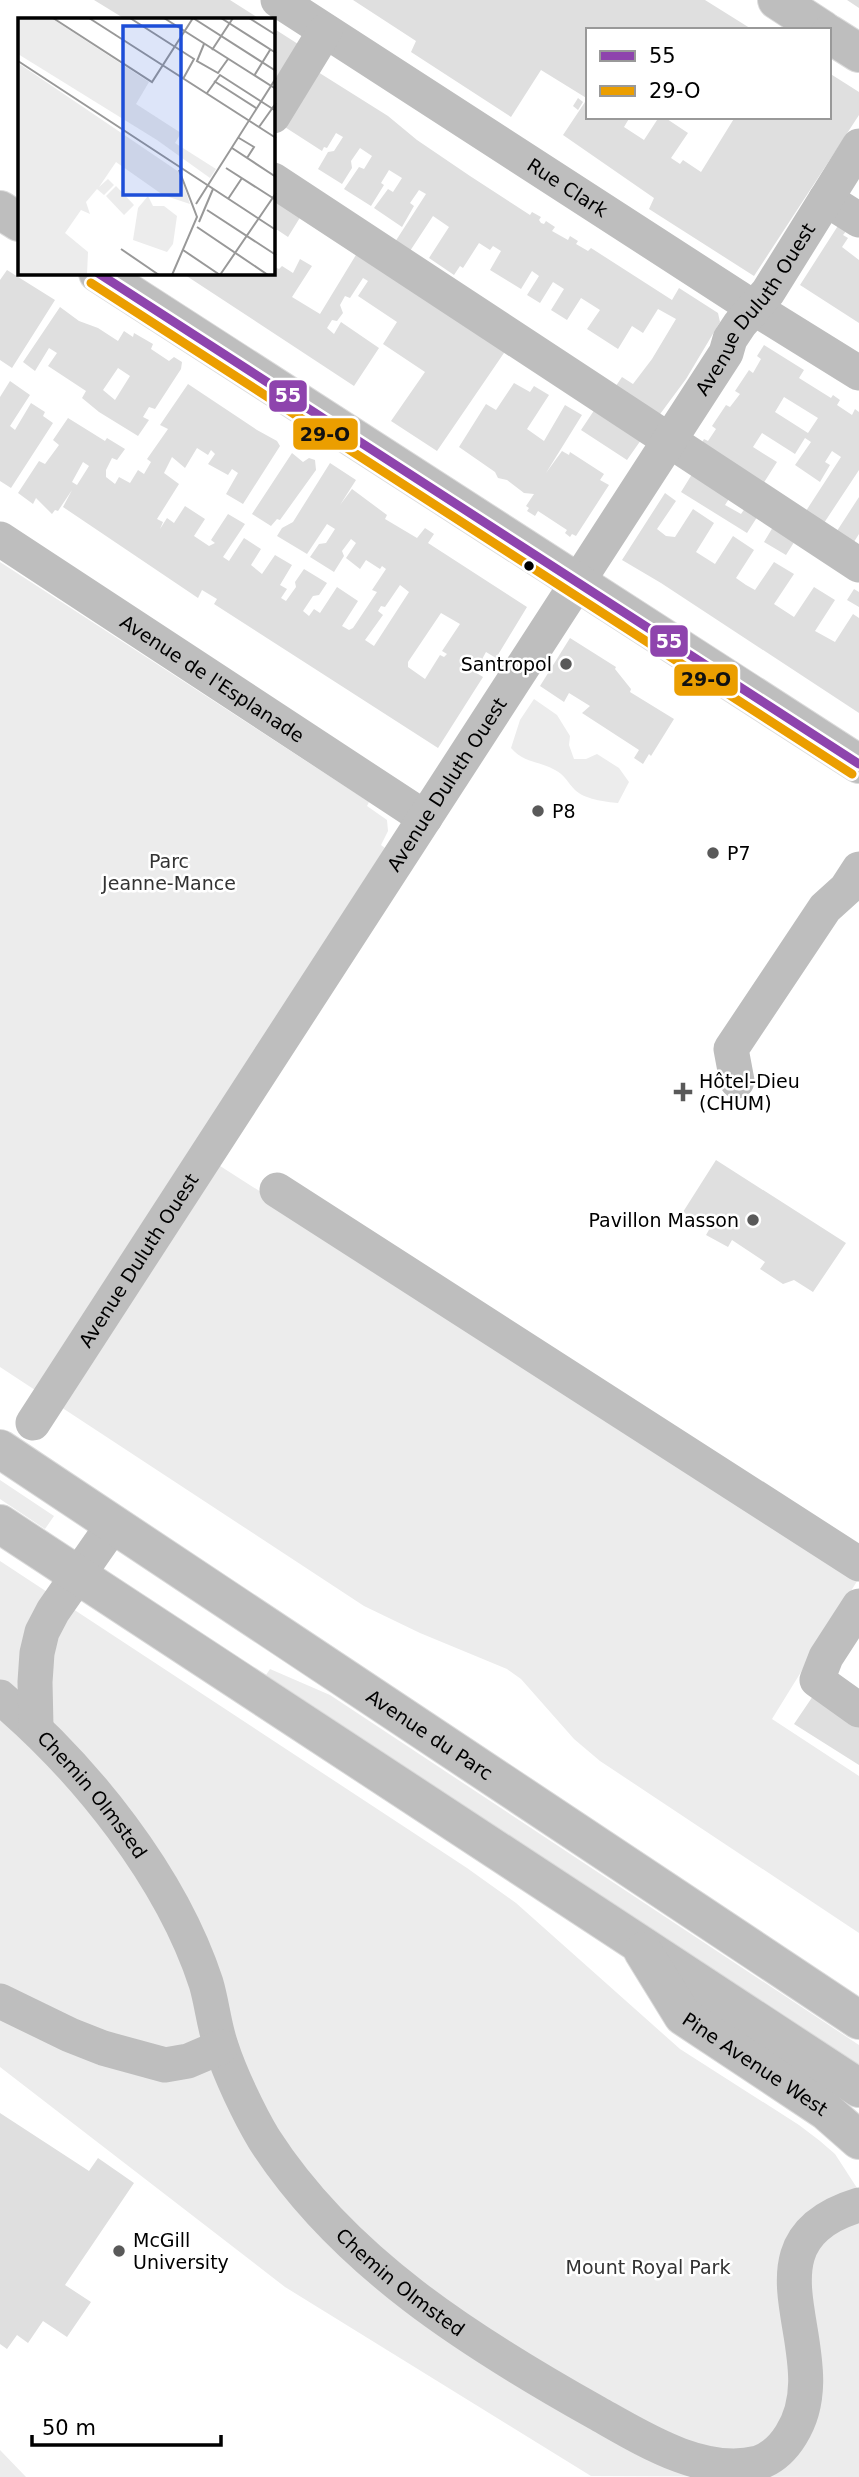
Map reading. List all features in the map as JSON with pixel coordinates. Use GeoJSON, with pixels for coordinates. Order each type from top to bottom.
{"type":"FeatureCollection","features":[{"type":"Feature","properties":{"kind":"main road"},"geometry":{"type":"LineString","coordinates":[[777,0],[820,28]]}},
{"type":"Feature","properties":{"kind":"main road"},"geometry":{"type":"LineString","coordinates":[[831,35],[859,53]]}},
{"type":"Feature","properties":{"kind":"main road"},"geometry":{"type":"LineString","coordinates":[[0,209],[18,221]]}},
{"type":"Feature","properties":{"kind":"main road"},"geometry":{"type":"LineString","coordinates":[[101,275],[859,764]]}},
{"type":"Feature","properties":{"kind":"main road","name":"Avenue du Parc"},"geometry":{"type":"LineString","coordinates":[[0,1450],[859,2020]]}},
{"type":"Feature","properties":{"kind":"main road"},"geometry":{"type":"LineString","coordinates":[[0,1524],[859,2088]]}},
{"type":"Feature","properties":{"kind":"main road","name":"Pine Avenue West"},"geometry":{"type":"LineString","coordinates":[[638,1943],[683,2017],[826,2111],[859,2140]]}},
{"type":"Feature","properties":{"kind":"street","name":"Rue Clark"},"geometry":{"type":"LineString","coordinates":[[278,0],[859,373]]}},
{"type":"Feature","properties":{"kind":"street"},"geometry":{"type":"LineString","coordinates":[[275,113],[325,30]]}},
{"type":"Feature","properties":{"kind":"street","name":"Avenue Duluth Ouest"},"geometry":{"type":"LineString","coordinates":[[33,1423],[726,353],[730,339],[768,292],[859,146]]}},
{"type":"Feature","properties":{"kind":"street"},"geometry":{"type":"LineString","coordinates":[[275,181],[859,565]]}},
{"type":"Feature","properties":{"kind":"street"},"geometry":{"type":"LineString","coordinates":[[826,199],[859,220]]}},
{"type":"Feature","properties":{"kind":"street","name":"Avenue de l'Esplanade"},"geometry":{"type":"LineString","coordinates":[[0,539],[425,818]]}},
{"type":"Feature","properties":{"kind":"street"},"geometry":{"type":"LineString","coordinates":[[737,1081],[731,1049],[824,908],[834,881],[859,840]]}},
{"type":"Feature","properties":{"kind":"street"},"geometry":{"type":"LineString","coordinates":[[824,908],[846,889],[859,869]]}},
{"type":"Feature","properties":{"kind":"street"},"geometry":{"type":"LineString","coordinates":[[277,1190],[859,1564]]}},
{"type":"Feature","properties":{"kind":"street"},"geometry":{"type":"LineString","coordinates":[[36,1727],[35,1682],[42,1632],[77,1575],[113,1525]]}},
{"type":"Feature","properties":{"kind":"street"},"geometry":{"type":"LineString","coordinates":[[859,1606],[826,1657],[817,1680],[859,1710]]}},
{"type":"Feature","properties":{"kind":"street","name":"Chemin Olmsted"},"geometry":{"type":"LineString","coordinates":[[0,1697],[36,1727],[79,1774],[128,1835],[181,1920],[207,1985],[221,2047],[262,2137],[299,2187],[370,2262],[399,2286],[669,2464],[730,2468],[755,2464],[772,2457],[786,2443],[801,2420],[807,2376],[793,2289],[794,2265],[802,2240],[808,2232],[841,2212],[859,2205]]}},
{"type":"Feature","properties":{"kind":"street"},"geometry":{"type":"LineString","coordinates":[[0,2001],[81,2039],[145,2061],[165,2065],[188,2061],[221,2047]]}},
{"type":"Feature","properties":{"kind":"green space","name":"Parc Jeanne-Mance"},"geometry":{"type":"Polygon","coordinates":[[[0,562],[369,802],[367,806],[387,820],[388,831],[381,845],[385,848],[192,1148],[859,1574],[772,1719],[859,1776],[859,1933],[600,1761],[574,1739],[521,1679],[507,1669],[420,1633],[364,1606],[0,1367],[0,562]]]}},
{"type":"Feature","properties":{"kind":"green space"},"geometry":{"type":"Polygon","coordinates":[[[534,699],[557,715],[570,736],[569,745],[574,759],[586,759],[597,754],[619,768],[629,782],[618,803],[584,796],[558,772],[521,757],[511,748],[520,720],[534,699]]]}},
{"type":"Feature","properties":{"kind":"green space"},"geometry":{"type":"Polygon","coordinates":[[[0,1480],[54,1516],[45,1529],[0,1499],[0,1480]]]}},
{"type":"Feature","properties":{"kind":"green space","name":"Mount Royal Park"},"geometry":{"type":"Polygon","coordinates":[[[0,1561],[467,1868],[516,1903],[680,2049],[799,2125],[835,2154],[859,2191],[859,2477],[591,2476],[285,2287],[0,2067],[0,1561]]]}},
{"type":"Feature","properties":{"kind":"green space"},"geometry":{"type":"Polygon","coordinates":[[[270,1669],[330,1695],[859,2045],[859,2066],[266,1675],[270,1669]]]}},
{"type":"Feature","properties":{"kind":"green space"},"geometry":{"type":"Polygon","coordinates":[[[0,2450],[26,2477],[0,2477],[0,2450]]]}},
{"type":"Feature","properties":{"kind":"building"},"geometry":{"type":"Polygon","coordinates":[[[94,0],[230,0],[258,18],[123,18],[94,0]]]}},
{"type":"Feature","properties":{"kind":"building"},"geometry":{"type":"Polygon","coordinates":[[[353,0],[705,0],[750,28],[586,28],[586,98],[541,70],[511,117],[411,52],[416,41],[353,0]]]}},
{"type":"Feature","properties":{"kind":"building"},"geometry":{"type":"Polygon","coordinates":[[[847,0],[859,0],[859,8],[847,0]]]}},
{"type":"Feature","properties":{"kind":"building"},"geometry":{"type":"Polygon","coordinates":[[[275,29],[298,44],[275,80],[275,29]]]}},
{"type":"Feature","properties":{"kind":"building"},"geometry":{"type":"Polygon","coordinates":[[[310,67],[388,116],[417,140],[530,215],[532,212],[541,217],[541,223],[546,221],[555,227],[552,231],[568,240],[570,236],[578,241],[576,244],[588,251],[591,248],[672,300],[679,288],[718,313],[720,322],[686,379],[652,425],[609,396],[622,377],[633,384],[676,319],[658,309],[643,333],[632,326],[618,349],[587,329],[600,310],[581,298],[567,320],[551,310],[564,289],[553,282],[540,303],[527,295],[539,276],[532,271],[521,289],[490,270],[501,251],[493,246],[490,250],[479,243],[463,268],[460,266],[454,275],[429,258],[449,227],[433,216],[410,251],[395,242],[426,194],[419,190],[410,203],[414,206],[402,227],[374,208],[388,189],[393,192],[402,178],[389,170],[381,183],[384,185],[371,206],[344,189],[359,167],[364,169],[372,156],[360,148],[351,161],[352,168],[342,184],[318,169],[328,152],[334,151],[343,137],[336,133],[327,148],[324,147],[322,151],[277,122],[310,67]]]}},
{"type":"Feature","properties":{"kind":"building"},"geometry":{"type":"Polygon","coordinates":[[[831,74],[859,92],[859,115],[754,276],[649,209],[654,198],[563,135],[585,102],[586,119],[629,119],[624,127],[644,140],[658,119],[667,119],[688,133],[671,158],[680,164],[683,160],[701,172],[734,119],[831,119],[831,74]]]}},
{"type":"Feature","properties":{"kind":"building"},"geometry":{"type":"Polygon","coordinates":[[[578,98],[583,102],[578,110],[573,106],[578,98]]]}},
{"type":"Feature","properties":{"kind":"building"},"geometry":{"type":"Polygon","coordinates":[[[275,195],[304,211],[288,237],[275,228],[275,195]]]}},
{"type":"Feature","properties":{"kind":"building"},"geometry":{"type":"Polygon","coordinates":[[[841,221],[850,226],[843,235],[848,238],[842,247],[859,260],[859,323],[800,285],[841,221]]]}},
{"type":"Feature","properties":{"kind":"building"},"geometry":{"type":"Polygon","coordinates":[[[362,245],[506,350],[437,451],[391,421],[425,372],[383,344],[397,322],[358,296],[368,281],[363,278],[350,298],[345,296],[340,305],[343,313],[337,321],[332,320],[327,328],[334,334],[341,322],[379,348],[354,386],[185,275],[275,275],[275,267],[279,269],[282,266],[293,273],[300,259],[312,266],[292,297],[320,314],[362,245]]]}},
{"type":"Feature","properties":{"kind":"building"},"geometry":{"type":"Polygon","coordinates":[[[7,270],[55,300],[12,368],[0,360],[0,280],[7,270]]]}},
{"type":"Feature","properties":{"kind":"building"},"geometry":{"type":"Polygon","coordinates":[[[60,307],[79,321],[98,328],[118,341],[124,331],[133,337],[134,333],[153,344],[151,349],[169,361],[174,357],[182,362],[181,369],[155,409],[149,407],[143,417],[149,420],[138,436],[99,412],[82,398],[86,391],[48,366],[57,353],[49,348],[35,371],[23,362],[60,307]],[[118,368],[103,390],[115,400],[130,376],[118,368]]]}},
{"type":"Feature","properties":{"kind":"building"},"geometry":{"type":"Polygon","coordinates":[[[764,345],[804,370],[799,378],[831,398],[833,395],[840,400],[837,405],[852,415],[855,409],[859,412],[859,470],[822,526],[804,514],[841,457],[832,451],[825,462],[830,465],[820,482],[795,465],[811,442],[805,438],[795,454],[762,433],[753,447],[777,462],[763,484],[697,451],[704,439],[708,441],[716,429],[712,426],[726,405],[730,407],[740,394],[735,391],[749,370],[753,373],[761,359],[757,356],[764,345]],[[784,397],[775,412],[808,433],[818,418],[784,397]]]}},
{"type":"Feature","properties":{"kind":"building"},"geometry":{"type":"Polygon","coordinates":[[[10,381],[30,395],[10,426],[15,430],[31,403],[45,412],[43,416],[53,423],[11,488],[0,481],[0,397],[10,381]]]}},
{"type":"Feature","properties":{"kind":"building"},"geometry":{"type":"Polygon","coordinates":[[[514,383],[530,392],[534,386],[549,395],[527,429],[544,441],[565,405],[582,415],[546,473],[562,451],[569,455],[570,452],[604,474],[600,480],[609,485],[576,536],[572,534],[570,537],[565,533],[567,530],[538,511],[535,516],[527,511],[529,508],[526,506],[534,494],[524,493],[507,480],[498,478],[495,472],[459,447],[486,404],[496,410],[514,383]]]}},
{"type":"Feature","properties":{"kind":"building"},"geometry":{"type":"Polygon","coordinates":[[[188,384],[277,441],[280,446],[243,504],[226,494],[238,473],[232,469],[228,475],[208,464],[215,454],[211,450],[208,455],[197,448],[185,468],[172,457],[164,473],[179,484],[157,519],[163,522],[160,529],[167,518],[174,523],[185,506],[205,519],[194,536],[209,546],[215,543],[211,540],[228,514],[245,524],[223,557],[229,561],[244,538],[261,549],[251,565],[262,574],[275,555],[292,565],[280,585],[287,589],[281,598],[286,601],[304,569],[327,583],[319,595],[313,596],[303,611],[309,616],[314,609],[320,613],[337,587],[358,601],[342,626],[349,630],[353,628],[377,592],[372,590],[386,569],[382,566],[380,569],[366,560],[360,569],[346,558],[356,543],[351,539],[342,551],[344,556],[334,572],[310,557],[319,544],[326,543],[335,529],[327,524],[307,554],[277,536],[282,528],[293,522],[330,463],[356,480],[340,505],[352,489],[387,515],[385,519],[417,538],[425,528],[434,534],[428,543],[527,607],[496,658],[486,652],[475,672],[483,677],[438,748],[214,604],[217,599],[202,590],[198,598],[63,507],[72,490],[58,511],[55,510],[52,514],[36,498],[33,504],[18,493],[39,461],[45,464],[59,445],[53,440],[68,418],[105,441],[107,438],[125,449],[117,460],[112,458],[106,470],[106,477],[115,484],[119,477],[130,483],[138,470],[144,474],[151,462],[147,459],[168,429],[160,425],[188,384]],[[83,462],[72,482],[77,485],[89,466],[83,462]],[[400,585],[385,607],[381,606],[378,611],[383,615],[365,640],[374,646],[409,592],[400,585]],[[441,613],[408,662],[408,667],[425,679],[440,655],[444,657],[447,654],[442,651],[460,624],[441,613]]]}},
{"type":"Feature","properties":{"kind":"building"},"geometry":{"type":"Polygon","coordinates":[[[595,409],[641,440],[627,460],[581,430],[595,409]]]}},
{"type":"Feature","properties":{"kind":"building"},"geometry":{"type":"Polygon","coordinates":[[[292,453],[303,462],[309,458],[315,460],[316,470],[280,520],[277,519],[271,526],[252,514],[292,453]]]}},
{"type":"Feature","properties":{"kind":"building"},"geometry":{"type":"Polygon","coordinates":[[[694,471],[732,494],[725,505],[741,514],[748,504],[761,511],[747,533],[681,492],[694,471]]]}},
{"type":"Feature","properties":{"kind":"building"},"geometry":{"type":"Polygon","coordinates":[[[665,493],[676,501],[657,529],[666,536],[675,537],[693,509],[714,523],[696,552],[715,564],[733,536],[754,550],[736,578],[746,585],[755,590],[774,562],[794,574],[774,604],[794,617],[814,587],[835,600],[815,631],[835,642],[853,614],[859,618],[859,713],[622,560],[665,493]]]}},
{"type":"Feature","properties":{"kind":"building"},"geometry":{"type":"Polygon","coordinates":[[[859,497],[859,534],[852,545],[835,534],[859,497]]]}},
{"type":"Feature","properties":{"kind":"building"},"geometry":{"type":"Polygon","coordinates":[[[776,522],[798,536],[786,555],[764,542],[776,522]]]}},
{"type":"Feature","properties":{"kind":"building"},"geometry":{"type":"Polygon","coordinates":[[[854,589],[859,592],[859,607],[847,600],[854,589]]]}},
{"type":"Feature","properties":{"kind":"building"},"geometry":{"type":"Polygon","coordinates":[[[570,638],[616,667],[631,689],[630,692],[674,719],[643,764],[634,758],[639,750],[582,713],[590,706],[569,693],[564,702],[540,686],[570,638]]]}},
{"type":"Feature","properties":{"kind":"building","name":"Pavillon Masson"},"geometry":{"type":"Polygon","coordinates":[[[716,1160],[846,1243],[813,1292],[794,1280],[783,1284],[760,1269],[765,1262],[732,1240],[728,1247],[706,1235],[710,1228],[683,1212],[716,1160]]]}},
{"type":"Feature","properties":{"kind":"building"},"geometry":{"type":"Polygon","coordinates":[[[813,1696],[859,1726],[859,1765],[794,1724],[813,1696]]]}},
{"type":"Feature","properties":{"kind":"building"},"geometry":{"type":"Polygon","coordinates":[[[0,2113],[89,2171],[98,2158],[134,2183],[65,2285],[91,2302],[67,2337],[43,2321],[28,2343],[17,2335],[7,2349],[0,2344],[0,2113]]]}},
{"type":"Feature","properties":{"kind":"transit line","name":"55"},"geometry":{"type":"LineString","coordinates":[[101,275],[859,764]]}},
{"type":"Feature","properties":{"kind":"transit line","name":"29-O"},"geometry":{"type":"LineString","coordinates":[[91,283],[852,774]]}},
{"type":"Feature","properties":{"kind":"place","name":"Santropol"},"geometry":{"type":"Point","coordinates":[566,664]}},
{"type":"Feature","properties":{"kind":"place","name":"P8"},"geometry":{"type":"Point","coordinates":[538,811]}},
{"type":"Feature","properties":{"kind":"place","name":"P7"},"geometry":{"type":"Point","coordinates":[713,853]}},
{"type":"Feature","properties":{"kind":"place","name":"Hôtel-Dieu (CHUM)"},"geometry":{"type":"Point","coordinates":[683,1092]}},
{"type":"Feature","properties":{"kind":"place","name":"Pavillon Masson"},"geometry":{"type":"Point","coordinates":[753,1220]}},
{"type":"Feature","properties":{"kind":"place","name":"McGill University"},"geometry":{"type":"Point","coordinates":[119,2251]}}]}
